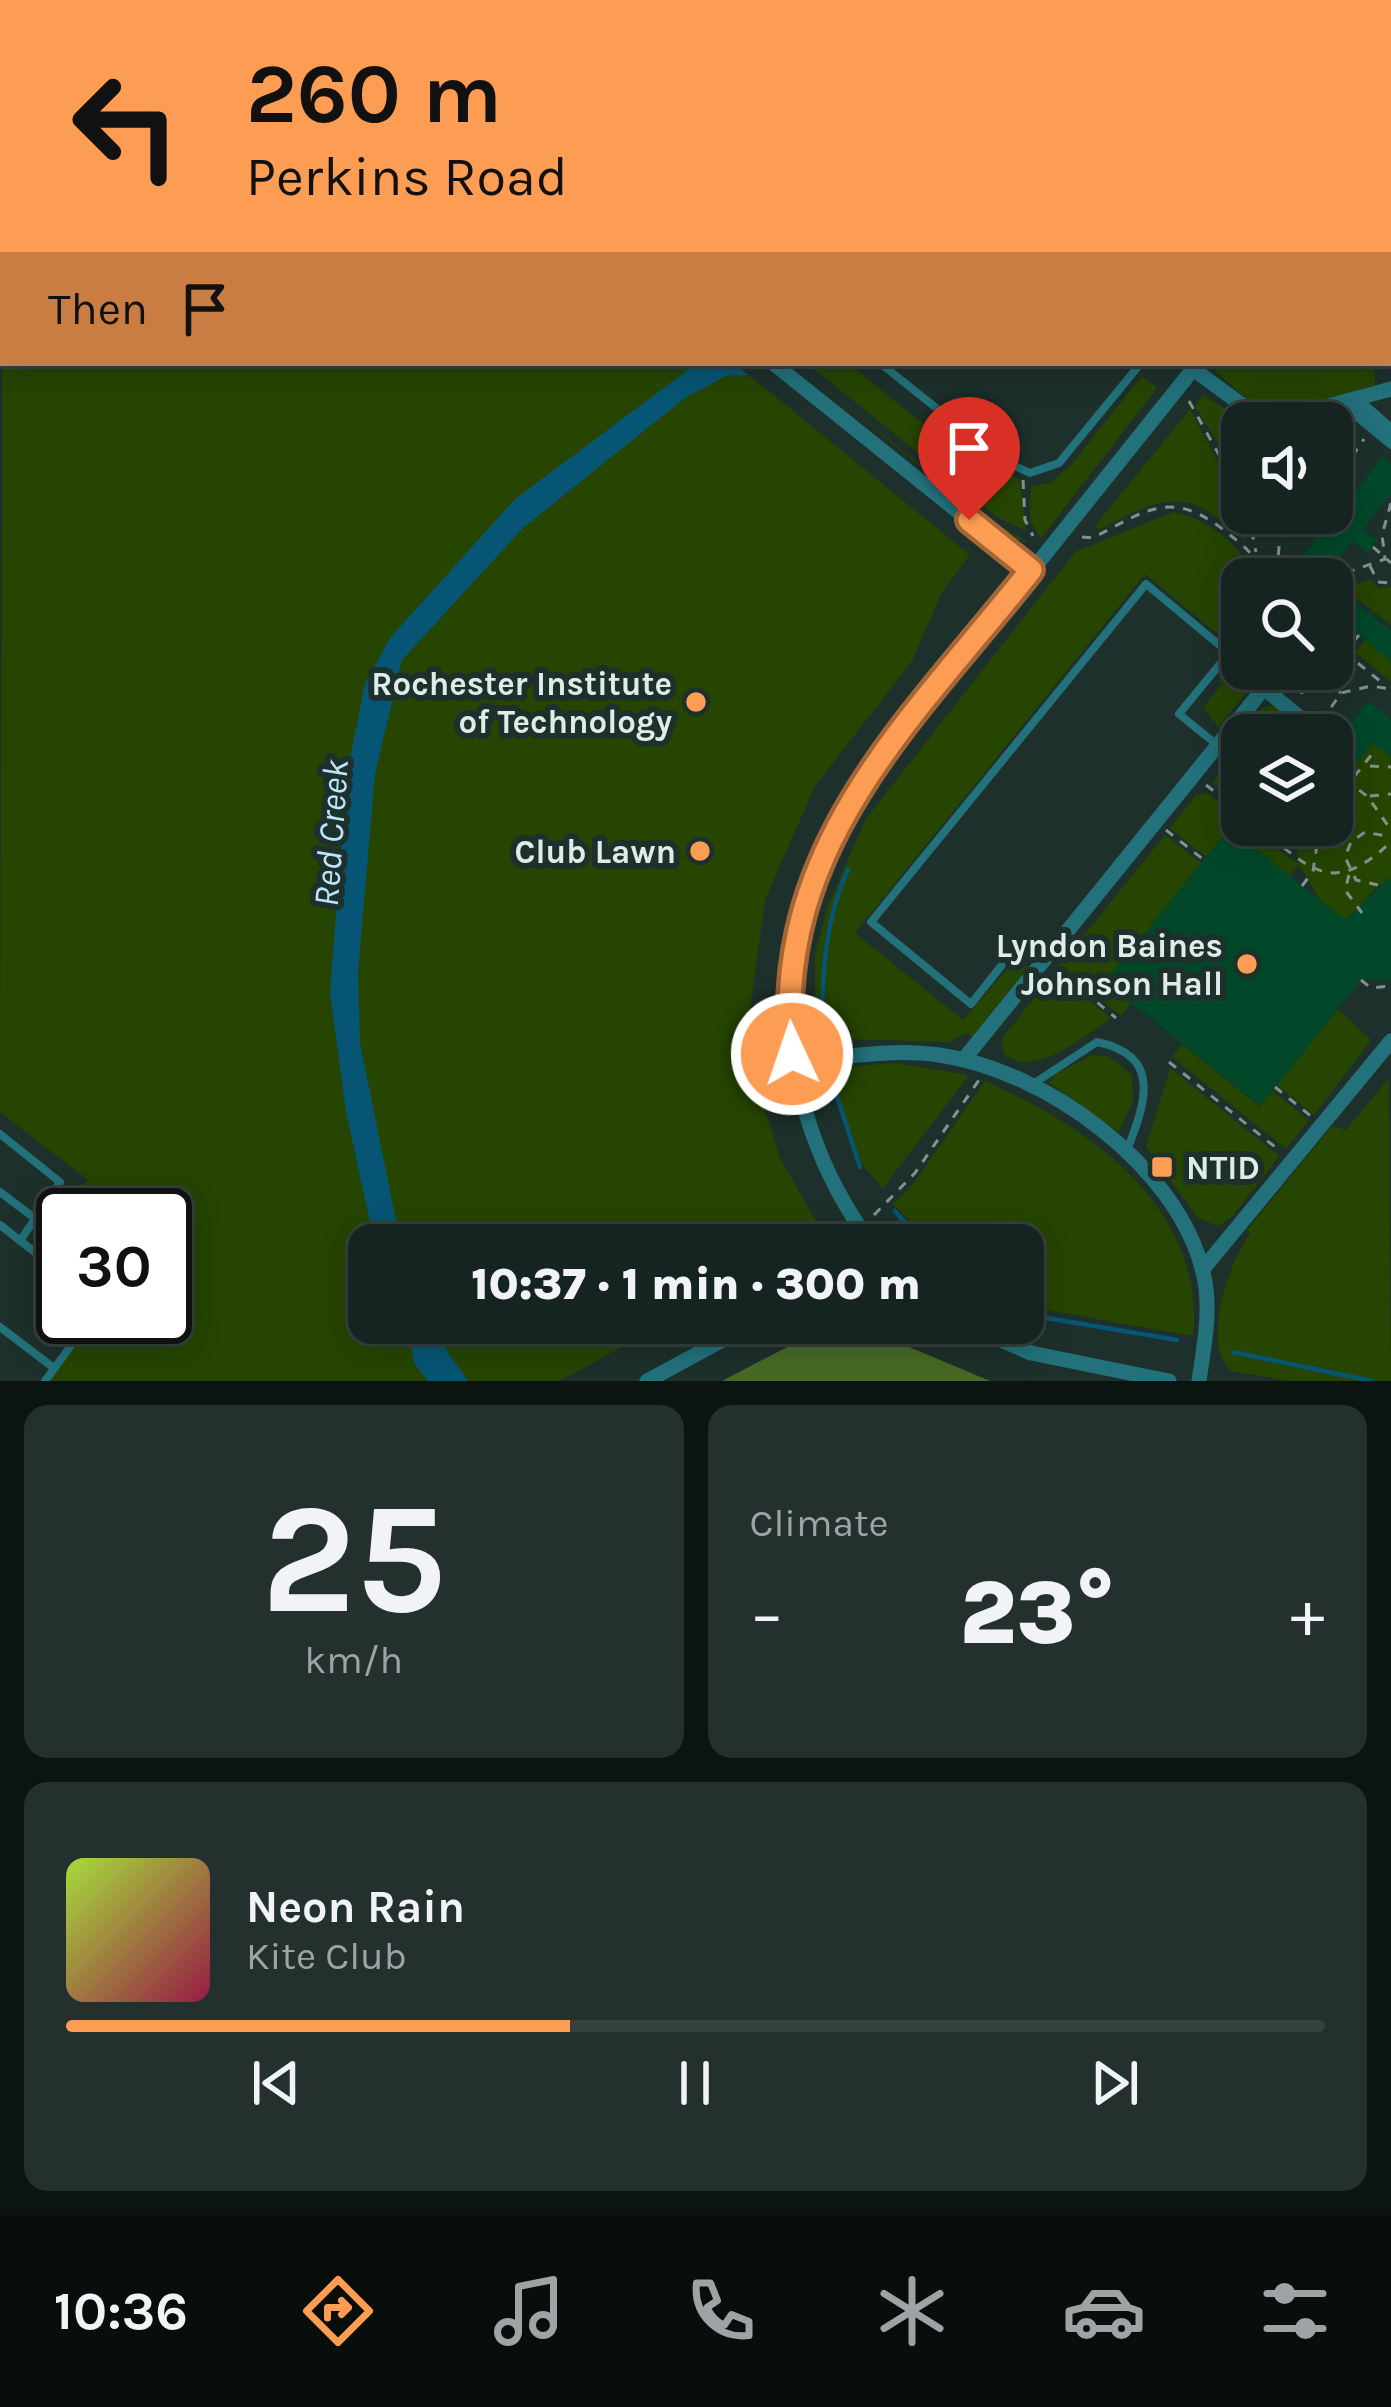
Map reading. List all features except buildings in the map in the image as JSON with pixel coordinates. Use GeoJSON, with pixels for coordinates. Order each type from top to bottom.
{"type":"FeatureCollection","features":[{"type":"Feature","properties":{"kind":"street"},"geometry":{"type":"LineString","coordinates":[[779,366],[1031,570]]}},
{"type":"Feature","properties":{"kind":"street"},"geometry":{"type":"LineString","coordinates":[[860,1224],[816,1149],[793,1058],[793,950],[806,892],[828,838],[866,778],[1196,366],[1235,402]]}},
{"type":"Feature","properties":{"kind":"street"},"geometry":{"type":"LineString","coordinates":[[1347,402],[1391,388]]}},
{"type":"Feature","properties":{"kind":"street"},"geometry":{"type":"LineString","coordinates":[[1353,406],[1391,432]]}},
{"type":"Feature","properties":{"kind":"street"},"geometry":{"type":"LineString","coordinates":[[1251,714],[1264,688],[1295,714]]}},
{"type":"Feature","properties":{"kind":"street"},"geometry":{"type":"LineString","coordinates":[[964,1059],[1050,963],[1221,744]]}},
{"type":"Feature","properties":{"kind":"street"},"geometry":{"type":"LineString","coordinates":[[1203,1269],[1391,1041]]}},
{"type":"Feature","properties":{"kind":"street"},"geometry":{"type":"LineString","coordinates":[[793,1058],[884,1052],[964,1059],[1031,1087],[1126,1154],[1179,1215],[1203,1269],[1207,1323],[1199,1381]]}},
{"type":"Feature","properties":{"kind":"street"},"geometry":{"type":"LineString","coordinates":[[647,1381],[715,1344]]}},
{"type":"Feature","properties":{"kind":"street"},"geometry":{"type":"LineString","coordinates":[[1010,1344],[1031,1353],[1168,1381]]}},
{"type":"Feature","properties":{"kind":"lane"},"geometry":{"type":"LineString","coordinates":[[884,366],[1023,472],[1047,471],[1059,464],[1139,366]]}},
{"type":"Feature","properties":{"kind":"lane"},"geometry":{"type":"LineString","coordinates":[[1353,409],[1391,446]]}},
{"type":"Feature","properties":{"kind":"lane"},"geometry":{"type":"LineString","coordinates":[[1050,963],[1022,941],[971,1004],[871,922],[1145,584],[1229,653],[1179,714],[1217,745]]}},
{"type":"Feature","properties":{"kind":"lane"},"geometry":{"type":"LineString","coordinates":[[1031,1087],[1052,1067],[1097,1042],[1112,1045],[1143,1070],[1148,1085],[1126,1154]]}},
{"type":"Feature","properties":{"kind":"lane"},"geometry":{"type":"LineString","coordinates":[[764,1057],[793,1058]]}},
{"type":"Feature","properties":{"kind":"lane"},"geometry":{"type":"LineString","coordinates":[[0,1134],[60,1182],[56,1188]]}},
{"type":"Feature","properties":{"kind":"lane"},"geometry":{"type":"LineString","coordinates":[[0,1192],[36,1219]]}},
{"type":"Feature","properties":{"kind":"lane"},"geometry":{"type":"LineString","coordinates":[[20,1241],[36,1221]]}},
{"type":"Feature","properties":{"kind":"lane"},"geometry":{"type":"LineString","coordinates":[[0,1225],[36,1253]]}},
{"type":"Feature","properties":{"kind":"lane"},"geometry":{"type":"LineString","coordinates":[[0,1327],[54,1368]]}},
{"type":"Feature","properties":{"kind":"lane"},"geometry":{"type":"LineString","coordinates":[[44,1381],[72,1344]]}},
{"type":"Feature","properties":{"kind":"path"},"geometry":{"type":"LineString","coordinates":[[1183,397],[1221,461]]}},
{"type":"Feature","properties":{"kind":"path"},"geometry":{"type":"LineString","coordinates":[[1353,457],[1372,430]]}},
{"type":"Feature","properties":{"kind":"path"},"geometry":{"type":"LineString","coordinates":[[1023,472],[1025,520],[1033,536]]}},
{"type":"Feature","properties":{"kind":"path"},"geometry":{"type":"LineString","coordinates":[[1384,559],[1382,535],[1391,503]]}},
{"type":"Feature","properties":{"kind":"path"},"geometry":{"type":"LineString","coordinates":[[1082,537],[1093,538],[1157,506],[1179,505],[1203,513],[1257,556]]}},
{"type":"Feature","properties":{"kind":"path"},"geometry":{"type":"LineString","coordinates":[[1254,534],[1257,556]]}},
{"type":"Feature","properties":{"kind":"path"},"geometry":{"type":"LineString","coordinates":[[1372,547],[1391,563]]}},
{"type":"Feature","properties":{"kind":"path"},"geometry":{"type":"LineString","coordinates":[[1353,571],[1384,559]]}},
{"type":"Feature","properties":{"kind":"path"},"geometry":{"type":"LineString","coordinates":[[1370,566],[1378,582],[1391,583]]}},
{"type":"Feature","properties":{"kind":"path"},"geometry":{"type":"LineString","coordinates":[[1353,642],[1359,635]]}},
{"type":"Feature","properties":{"kind":"path"},"geometry":{"type":"LineString","coordinates":[[1353,659],[1390,688]]}},
{"type":"Feature","properties":{"kind":"path"},"geometry":{"type":"LineString","coordinates":[[1336,690],[1341,694],[1390,688]]}},
{"type":"Feature","properties":{"kind":"path"},"geometry":{"type":"LineString","coordinates":[[1301,690],[1304,698]]}},
{"type":"Feature","properties":{"kind":"path"},"geometry":{"type":"LineString","coordinates":[[1327,714],[1341,694]]}},
{"type":"Feature","properties":{"kind":"path"},"geometry":{"type":"LineString","coordinates":[[1353,785],[1376,749]]}},
{"type":"Feature","properties":{"kind":"path"},"geometry":{"type":"LineString","coordinates":[[1368,766],[1391,767]]}},
{"type":"Feature","properties":{"kind":"path"},"geometry":{"type":"LineString","coordinates":[[1203,782],[1221,797]]}},
{"type":"Feature","properties":{"kind":"path"},"geometry":{"type":"LineString","coordinates":[[1353,788],[1368,797],[1391,836]]}},
{"type":"Feature","properties":{"kind":"path"},"geometry":{"type":"LineString","coordinates":[[1368,797],[1391,794]]}},
{"type":"Feature","properties":{"kind":"path"},"geometry":{"type":"LineString","coordinates":[[1165,829],[1204,860]]}},
{"type":"Feature","properties":{"kind":"path"},"geometry":{"type":"LineString","coordinates":[[1350,874],[1346,857],[1351,842],[1365,832],[1391,836]]}},
{"type":"Feature","properties":{"kind":"path"},"geometry":{"type":"LineString","coordinates":[[1362,914],[1345,890],[1350,874],[1391,836]]}},
{"type":"Feature","properties":{"kind":"path"},"geometry":{"type":"LineString","coordinates":[[1282,846],[1313,871],[1350,874],[1378,885]]}},
{"type":"Feature","properties":{"kind":"path"},"geometry":{"type":"LineString","coordinates":[[1302,886],[1313,871],[1316,846]]}},
{"type":"Feature","properties":{"kind":"path"},"geometry":{"type":"LineString","coordinates":[[1050,963],[1116,1018]]}},
{"type":"Feature","properties":{"kind":"path"},"geometry":{"type":"LineString","coordinates":[[1361,980],[1371,988],[1391,986]]}},
{"type":"Feature","properties":{"kind":"path"},"geometry":{"type":"LineString","coordinates":[[1169,1062],[1285,1154]]}},
{"type":"Feature","properties":{"kind":"path"},"geometry":{"type":"LineString","coordinates":[[874,1215],[914,1173],[982,1075]]}},
{"type":"Feature","properties":{"kind":"path"},"geometry":{"type":"LineString","coordinates":[[1275,1087],[1314,1118]]}},
{"type":"Feature","properties":{"kind":"green space"},"geometry":{"type":"Polygon","coordinates":[[[2,366],[738,366],[970,555],[942,592],[912,661],[815,786],[765,900],[751,1003],[754,1074],[780,1158],[818,1224],[348,1224],[348,1344],[627,1344],[560,1381],[49,1381],[76,1344],[192,1344],[192,1188],[82,1188],[88,1180],[0,1112],[2,366]]]}},
{"type":"Feature","properties":{"kind":"green space"},"geometry":{"type":"Polygon","coordinates":[[[798,366],[988,519],[1030,543],[1005,536],[798,366]]]}},
{"type":"Feature","properties":{"kind":"green space"},"geometry":{"type":"Polygon","coordinates":[[[811,366],[852,366],[986,475],[995,465],[1020,480],[1026,531],[997,517],[811,366]]]}},
{"type":"Feature","properties":{"kind":"green space"},"geometry":{"type":"Polygon","coordinates":[[[1219,366],[1378,366],[1375,385],[1329,402],[1254,402],[1215,371],[1219,366]]]}},
{"type":"Feature","properties":{"kind":"green space"},"geometry":{"type":"Polygon","coordinates":[[[1142,376],[1157,388],[1041,538],[1030,521],[1031,486],[1050,483],[1071,465],[1142,376]]]}},
{"type":"Feature","properties":{"kind":"green space"},"geometry":{"type":"Polygon","coordinates":[[[1203,395],[1221,406],[1221,450],[1195,406],[1203,395]]]}},
{"type":"Feature","properties":{"kind":"green space"},"geometry":{"type":"Polygon","coordinates":[[[1190,409],[1221,467],[1221,522],[1179,501],[1138,510],[1099,530],[1095,526],[1190,409]]]}},
{"type":"Feature","properties":{"kind":"green space"},"geometry":{"type":"Polygon","coordinates":[[[1173,512],[1199,520],[1244,558],[1221,558],[1221,637],[1145,574],[855,933],[963,1020],[1017,958],[1028,967],[972,1037],[967,1033],[948,1042],[815,1038],[815,954],[827,908],[865,820],[1075,552],[1173,512]]]}},
{"type":"Feature","properties":{"kind":"green space"},"geometry":{"type":"Polygon","coordinates":[[[1370,579],[1379,588],[1391,587],[1391,625],[1353,595],[1353,586],[1370,579]]]}},
{"type":"Feature","properties":{"kind":"green space"},"geometry":{"type":"Polygon","coordinates":[[[1365,640],[1391,661],[1391,682],[1355,652],[1365,640]]]}},
{"type":"Feature","properties":{"kind":"green space"},"geometry":{"type":"Polygon","coordinates":[[[1221,685],[1221,690],[1249,690],[1229,714],[1221,714],[1218,727],[1204,707],[1221,685]]]}},
{"type":"Feature","properties":{"kind":"green space"},"geometry":{"type":"Polygon","coordinates":[[[1270,706],[1283,714],[1257,714],[1270,706]]]}},
{"type":"Feature","properties":{"kind":"green space"},"geometry":{"type":"Polygon","coordinates":[[[1373,743],[1391,757],[1391,881],[1378,885],[1346,922],[1320,900],[1299,865],[1289,876],[1252,846],[1273,846],[1299,864],[1297,846],[1353,846],[1353,768],[1373,743]]]}},
{"type":"Feature","properties":{"kind":"green space"},"geometry":{"type":"Polygon","coordinates":[[[1208,793],[1221,805],[1221,839],[1206,857],[1170,828],[1196,795],[1208,793]]]}},
{"type":"Feature","properties":{"kind":"green space"},"geometry":{"type":"Polygon","coordinates":[[[1165,835],[1201,863],[1106,982],[1131,1003],[1121,1016],[1059,966],[1165,835]]]}},
{"type":"Feature","properties":{"kind":"green space"},"geometry":{"type":"Polygon","coordinates":[[[1054,972],[1111,1018],[1058,1053],[1028,1062],[1015,1060],[1004,1053],[1002,1039],[1054,972]]]}},
{"type":"Feature","properties":{"kind":"green space"},"geometry":{"type":"Polygon","coordinates":[[[1338,1009],[1371,1040],[1314,1115],[1277,1085],[1338,1009]]]}},
{"type":"Feature","properties":{"kind":"green space"},"geometry":{"type":"Polygon","coordinates":[[[1182,1044],[1259,1106],[1272,1091],[1309,1120],[1286,1149],[1172,1057],[1182,1044]]]}},
{"type":"Feature","properties":{"kind":"green space"},"geometry":{"type":"Polygon","coordinates":[[[1091,1055],[1108,1056],[1132,1075],[1133,1101],[1119,1132],[1049,1083],[1054,1075],[1091,1055]]]}},
{"type":"Feature","properties":{"kind":"green space"},"geometry":{"type":"Polygon","coordinates":[[[895,1063],[969,1075],[883,1188],[858,1160],[830,1068],[895,1063]]]}},
{"type":"Feature","properties":{"kind":"green space"},"geometry":{"type":"Polygon","coordinates":[[[1170,1068],[1279,1156],[1231,1218],[1218,1226],[1198,1218],[1146,1147],[1170,1068]]]}},
{"type":"Feature","properties":{"kind":"green space"},"geometry":{"type":"Polygon","coordinates":[[[1389,1078],[1391,1381],[1291,1381],[1231,1371],[1222,1358],[1218,1323],[1227,1282],[1250,1234],[1247,1230],[1332,1126],[1346,1130],[1389,1078]]]}},
{"type":"Feature","properties":{"kind":"green space"},"geometry":{"type":"Polygon","coordinates":[[[985,1081],[1024,1100],[1100,1148],[1161,1211],[1181,1249],[1192,1290],[1193,1336],[1044,1310],[1044,1224],[913,1224],[893,1204],[911,1187],[985,1081]]]}},
{"type":"Feature","properties":{"kind":"green space"},"geometry":{"type":"Polygon","coordinates":[[[793,1344],[902,1344],[990,1381],[722,1381],[793,1344]]]}},
{"type":"Feature","properties":{"kind":"water"},"geometry":{"type":"Polygon","coordinates":[[[693,366],[738,366],[748,375],[726,376],[685,398],[523,528],[402,660],[375,774],[358,973],[360,1043],[397,1224],[370,1224],[346,1112],[330,993],[346,779],[365,683],[390,638],[514,500],[693,366]]]}},
{"type":"Feature","properties":{"kind":"water"},"geometry":{"type":"Polygon","coordinates":[[[411,1344],[442,1344],[468,1381],[428,1381],[414,1363],[411,1344]]]}},
{"type":"Feature","properties":{"kind":"waterway"},"geometry":{"type":"LineString","coordinates":[[821,1031],[829,929],[848,869]]}},
{"type":"Feature","properties":{"kind":"waterway"},"geometry":{"type":"LineString","coordinates":[[833,1084],[860,1167]]}},
{"type":"Feature","properties":{"kind":"waterway"},"geometry":{"type":"LineString","coordinates":[[895,1211],[906,1224]]}},
{"type":"Feature","properties":{"kind":"waterway"},"geometry":{"type":"LineString","coordinates":[[1044,1318],[1177,1340]]}},
{"type":"Feature","properties":{"kind":"waterway"},"geometry":{"type":"LineString","coordinates":[[1233,1352],[1372,1381]]}},
{"type":"Feature","properties":{"kind":"place","name":"Rochester Institute of Technology"},"geometry":{"type":"Point","coordinates":[696,702]}},
{"type":"Feature","properties":{"kind":"place","name":"Club Lawn"},"geometry":{"type":"Point","coordinates":[700,851]}},
{"type":"Feature","properties":{"kind":"place","name":"Lyndon Baines Johnson Hall"},"geometry":{"type":"Point","coordinates":[1247,964]}},
{"type":"Feature","properties":{"kind":"place","name":"NTID"},"geometry":{"type":"Point","coordinates":[1162,1167]}},
{"type":"Feature","properties":{"kind":"route"},"geometry":{"type":"LineString","coordinates":[[792,1054],[793,950],[806,892],[828,838],[866,778],[1031,570],[969,520]]}},
{"type":"Feature","properties":{"kind":"water label","name":"Red Creek"},"geometry":{"type":"Point","coordinates":[330,833]}}]}
